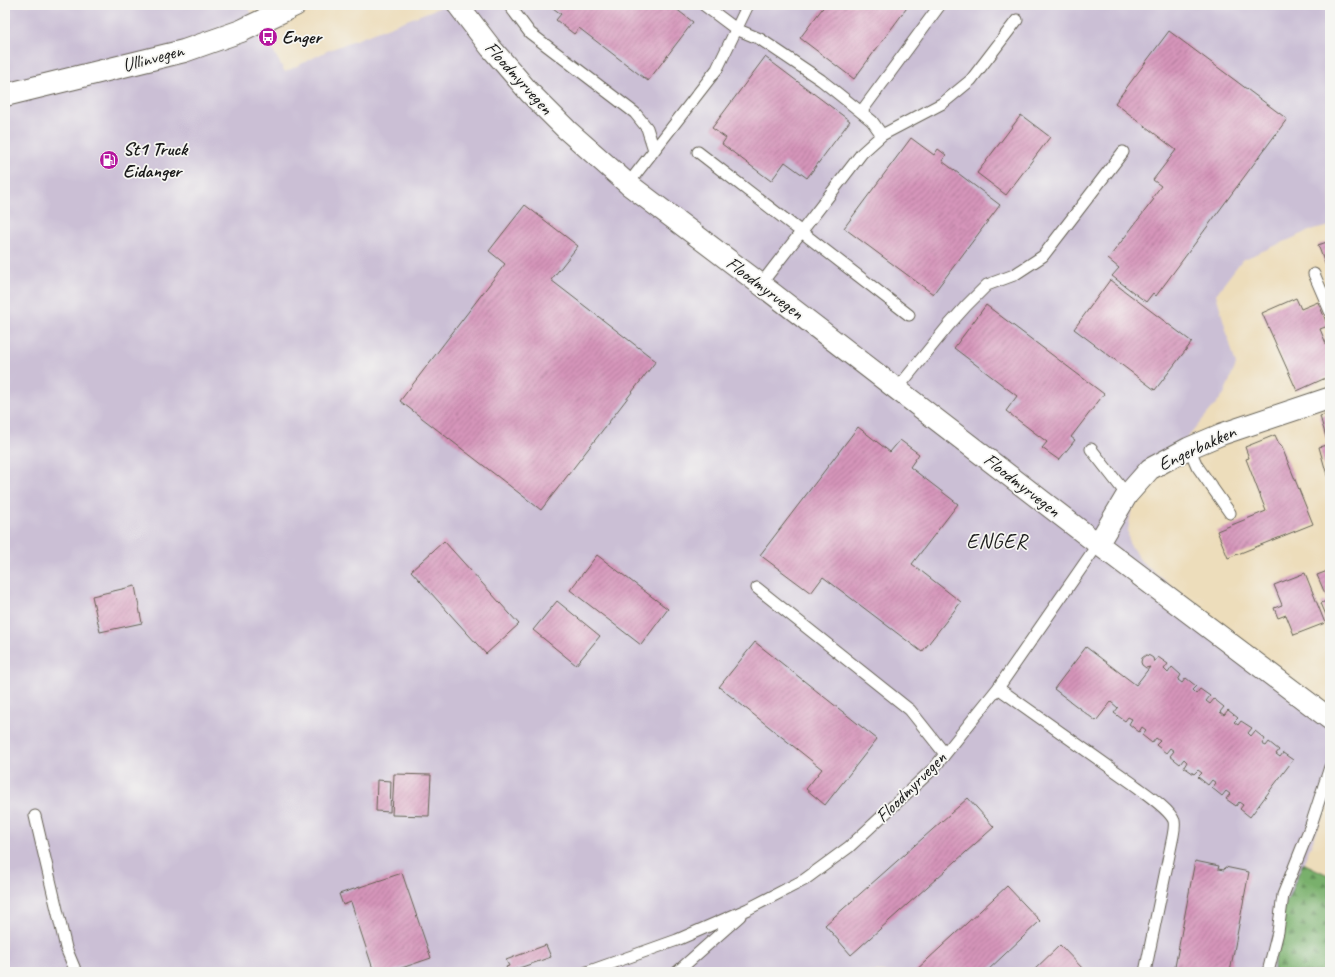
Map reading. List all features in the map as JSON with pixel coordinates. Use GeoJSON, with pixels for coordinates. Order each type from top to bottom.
{"type":"FeatureCollection","features":[{"type":"Feature","properties":{"kind":"main road","name":"Ullinvegen"},"geometry":{"type":"LineString","coordinates":[[5,95],[184,51],[241,31],[295,5]]}},
{"type":"Feature","properties":{"kind":"street","name":"Floodmyrvegen"},"geometry":{"type":"LineString","coordinates":[[458,5],[491,48],[529,92],[567,130],[628,184],[761,284],[1098,544],[1330,719]]}},
{"type":"Feature","properties":{"kind":"street","name":"Engerbakken"},"geometry":{"type":"LineString","coordinates":[[1098,544],[1127,495],[1150,469],[1189,448],[1222,434],[1330,398]]}},
{"type":"Feature","properties":{"kind":"lane"},"geometry":{"type":"LineString","coordinates":[[509,5],[530,33],[635,113],[647,128],[654,150]]}},
{"type":"Feature","properties":{"kind":"lane"},"geometry":{"type":"LineString","coordinates":[[704,5],[736,29],[760,39],[821,80],[872,121],[882,135]]}},
{"type":"Feature","properties":{"kind":"lane"},"geometry":{"type":"LineString","coordinates":[[628,184],[716,69],[748,5]]}},
{"type":"Feature","properties":{"kind":"lane"},"geometry":{"type":"LineString","coordinates":[[862,112],[940,5]]}},
{"type":"Feature","properties":{"kind":"lane"},"geometry":{"type":"LineString","coordinates":[[761,284],[862,153],[882,135],[943,103],[971,80],[1017,20]]}},
{"type":"Feature","properties":{"kind":"lane"},"geometry":{"type":"LineString","coordinates":[[698,152],[909,315]]}},
{"type":"Feature","properties":{"kind":"lane"},"geometry":{"type":"LineString","coordinates":[[897,389],[948,326],[987,286],[1014,275],[1043,256],[1122,152]]}},
{"type":"Feature","properties":{"kind":"lane"},"geometry":{"type":"LineString","coordinates":[[1314,274],[1330,311]]}},
{"type":"Feature","properties":{"kind":"lane"},"geometry":{"type":"LineString","coordinates":[[1189,448],[1197,466],[1230,513]]}},
{"type":"Feature","properties":{"kind":"lane"},"geometry":{"type":"LineString","coordinates":[[1090,449],[1127,495]]}},
{"type":"Feature","properties":{"kind":"lane","name":"Floodmyrvegen"},"geometry":{"type":"LineString","coordinates":[[587,972],[677,940],[748,909],[804,880],[849,847],[934,768],[998,688],[1098,544]]}},
{"type":"Feature","properties":{"kind":"lane"},"geometry":{"type":"LineString","coordinates":[[757,588],[910,710],[945,754]]}},
{"type":"Feature","properties":{"kind":"lane"},"geometry":{"type":"LineString","coordinates":[[998,688],[1137,787],[1159,804],[1170,814],[1173,819],[1173,836],[1145,972]]}},
{"type":"Feature","properties":{"kind":"lane"},"geometry":{"type":"LineString","coordinates":[[1268,972],[1278,932],[1283,895],[1311,825],[1330,767]]}},
{"type":"Feature","properties":{"kind":"lane"},"geometry":{"type":"LineString","coordinates":[[35,816],[66,948],[76,972]]}},
{"type":"Feature","properties":{"kind":"lane"},"geometry":{"type":"LineString","coordinates":[[677,972],[748,909]]}},
{"type":"Feature","properties":{"kind":"shaded area"},"geometry":{"type":"Polygon","coordinates":[[[5,5],[247,5],[285,72],[327,51],[446,5],[1330,5],[1330,226],[1309,231],[1242,260],[1216,294],[1236,365],[1224,394],[1148,485],[1131,511],[1128,531],[1129,543],[1141,561],[1265,663],[1330,709],[1330,800],[1280,918],[1273,972],[5,972],[5,5]]]}},
{"type":"Feature","properties":{"kind":"green space"},"geometry":{"type":"Polygon","coordinates":[[[1303,863],[1330,876],[1330,972],[1273,972],[1280,918],[1303,863]]]}},
{"type":"Feature","properties":{"kind":"building"},"geometry":{"type":"Polygon","coordinates":[[[549,5],[671,5],[693,22],[648,81],[579,28],[574,34],[556,20],[561,14],[549,5]]]}},
{"type":"Feature","properties":{"kind":"building"},"geometry":{"type":"Polygon","coordinates":[[[825,5],[909,5],[854,79],[800,38],[825,5]]]}},
{"type":"Feature","properties":{"kind":"building"},"geometry":{"type":"Polygon","coordinates":[[[1169,31],[1287,119],[1156,296],[1153,293],[1146,302],[1112,276],[1119,268],[1108,259],[1154,199],[1152,198],[1161,186],[1153,180],[1176,150],[1115,103],[1169,31]]]}},
{"type":"Feature","properties":{"kind":"building"},"geometry":{"type":"Polygon","coordinates":[[[765,57],[850,121],[807,178],[785,162],[771,181],[722,144],[726,138],[712,128],[765,57]]]}},
{"type":"Feature","properties":{"kind":"building"},"geometry":{"type":"Polygon","coordinates":[[[1021,115],[1050,137],[1006,195],[977,173],[1021,115]]]}},
{"type":"Feature","properties":{"kind":"building"},"geometry":{"type":"Polygon","coordinates":[[[911,138],[934,155],[938,149],[946,155],[942,161],[1000,205],[933,294],[844,228],[911,138]]]}},
{"type":"Feature","properties":{"kind":"building"},"geometry":{"type":"Polygon","coordinates":[[[525,205],[578,246],[551,280],[656,361],[541,510],[400,401],[505,264],[489,251],[525,205]]]}},
{"type":"Feature","properties":{"kind":"building"},"geometry":{"type":"Polygon","coordinates":[[[1330,241],[1330,277],[1318,245],[1330,241]]]}},
{"type":"Feature","properties":{"kind":"building"},"geometry":{"type":"Polygon","coordinates":[[[1110,280],[1192,342],[1155,390],[1074,329],[1110,280]]]}},
{"type":"Feature","properties":{"kind":"building"},"geometry":{"type":"Polygon","coordinates":[[[1296,298],[1301,309],[1318,302],[1328,326],[1320,329],[1330,353],[1330,376],[1297,391],[1262,313],[1296,298]]]}},
{"type":"Feature","properties":{"kind":"building"},"geometry":{"type":"Polygon","coordinates":[[[986,305],[1104,394],[1071,437],[1075,440],[1059,460],[1042,448],[1047,442],[1006,411],[1017,396],[954,348],[986,305]]]}},
{"type":"Feature","properties":{"kind":"building"},"geometry":{"type":"Polygon","coordinates":[[[1330,413],[1330,441],[1327,441],[1320,416],[1330,413]]]}},
{"type":"Feature","properties":{"kind":"building"},"geometry":{"type":"Polygon","coordinates":[[[858,427],[890,452],[900,440],[919,454],[910,467],[958,504],[912,564],[961,602],[922,652],[823,577],[811,593],[760,555],[858,427]]]}},
{"type":"Feature","properties":{"kind":"building"},"geometry":{"type":"Polygon","coordinates":[[[1275,435],[1280,446],[1281,445],[1313,524],[1228,558],[1217,531],[1266,511],[1246,459],[1249,458],[1245,447],[1275,435]]]}},
{"type":"Feature","properties":{"kind":"building"},"geometry":{"type":"Polygon","coordinates":[[[1330,444],[1330,486],[1319,447],[1330,444]]]}},
{"type":"Feature","properties":{"kind":"building"},"geometry":{"type":"Polygon","coordinates":[[[444,541],[519,624],[486,654],[411,571],[444,541]]]}},
{"type":"Feature","properties":{"kind":"building"},"geometry":{"type":"Polygon","coordinates":[[[597,555],[668,609],[641,645],[570,590],[597,555]]]}},
{"type":"Feature","properties":{"kind":"building"},"geometry":{"type":"Polygon","coordinates":[[[1330,570],[1330,597],[1327,598],[1317,575],[1330,570]]]}},
{"type":"Feature","properties":{"kind":"building"},"geometry":{"type":"Polygon","coordinates":[[[1305,573],[1325,623],[1294,635],[1286,615],[1278,618],[1274,608],[1282,605],[1274,585],[1305,573]]]}},
{"type":"Feature","properties":{"kind":"building"},"geometry":{"type":"Polygon","coordinates":[[[135,586],[142,623],[100,632],[92,596],[135,586]]]}},
{"type":"Feature","properties":{"kind":"building"},"geometry":{"type":"Polygon","coordinates":[[[1330,600],[1330,625],[1321,603],[1330,600]]]}},
{"type":"Feature","properties":{"kind":"building"},"geometry":{"type":"Polygon","coordinates":[[[557,601],[600,636],[576,665],[533,630],[557,601]]]}},
{"type":"Feature","properties":{"kind":"building"},"geometry":{"type":"Polygon","coordinates":[[[755,642],[877,739],[825,805],[806,789],[822,769],[719,687],[755,642]]]}},
{"type":"Feature","properties":{"kind":"building"},"geometry":{"type":"Polygon","coordinates":[[[1086,647],[1136,685],[1150,667],[1146,668],[1142,665],[1142,658],[1146,655],[1150,656],[1153,658],[1154,662],[1158,657],[1168,664],[1164,669],[1168,673],[1172,667],[1181,675],[1178,680],[1182,683],[1186,678],[1196,686],[1192,690],[1196,694],[1200,689],[1210,696],[1206,701],[1210,704],[1214,699],[1224,707],[1220,712],[1224,715],[1228,710],[1238,718],[1234,722],[1238,725],[1241,721],[1252,728],[1248,733],[1251,736],[1255,731],[1265,739],[1262,744],[1266,746],[1269,742],[1279,750],[1276,754],[1280,757],[1283,753],[1293,760],[1250,817],[1240,809],[1243,805],[1239,802],[1236,806],[1226,799],[1230,794],[1226,791],[1222,796],[1212,788],[1216,783],[1212,780],[1208,785],[1198,777],[1202,773],[1198,770],[1194,774],[1184,767],[1187,762],[1184,759],[1180,764],[1170,756],[1174,751],[1170,748],[1166,753],[1156,745],[1160,741],[1156,738],[1152,743],[1142,735],[1146,730],[1142,727],[1139,732],[1129,724],[1132,719],[1128,717],[1125,721],[1114,713],[1118,708],[1111,702],[1096,721],[1054,689],[1086,647]]]}},
{"type":"Feature","properties":{"kind":"building"},"geometry":{"type":"Polygon","coordinates":[[[394,774],[431,775],[429,816],[392,815],[394,774]]]}},
{"type":"Feature","properties":{"kind":"building"},"geometry":{"type":"Polygon","coordinates":[[[377,780],[391,781],[390,812],[376,811],[377,780]]]}},
{"type":"Feature","properties":{"kind":"building"},"geometry":{"type":"Polygon","coordinates":[[[968,798],[994,827],[851,955],[825,925],[968,798]]]}},
{"type":"Feature","properties":{"kind":"building"},"geometry":{"type":"Polygon","coordinates":[[[1195,861],[1219,866],[1218,869],[1224,870],[1225,867],[1249,872],[1230,972],[1174,972],[1195,861]]]}},
{"type":"Feature","properties":{"kind":"building"},"geometry":{"type":"Polygon","coordinates":[[[402,873],[431,958],[390,972],[374,972],[351,902],[343,905],[339,894],[402,873]]]}},
{"type":"Feature","properties":{"kind":"building"},"geometry":{"type":"Polygon","coordinates":[[[1007,886],[1040,921],[986,972],[914,972],[1007,886]]]}},
{"type":"Feature","properties":{"kind":"building"},"geometry":{"type":"Polygon","coordinates":[[[546,945],[551,957],[508,972],[506,967],[509,966],[506,960],[546,945]]]}},
{"type":"Feature","properties":{"kind":"building"},"geometry":{"type":"Polygon","coordinates":[[[1060,945],[1086,972],[1032,972],[1060,945]]]}},
{"type":"Feature","properties":{"kind":"place","name":"Enger"},"geometry":{"type":"Point","coordinates":[268,37]}},
{"type":"Feature","properties":{"kind":"place","name":"St1 Truck Eidanger"},"geometry":{"type":"Point","coordinates":[109,160]}},
{"type":"Feature","properties":{"kind":"district","name":"ENGER"},"geometry":{"type":"Point","coordinates":[997,541]}}]}
